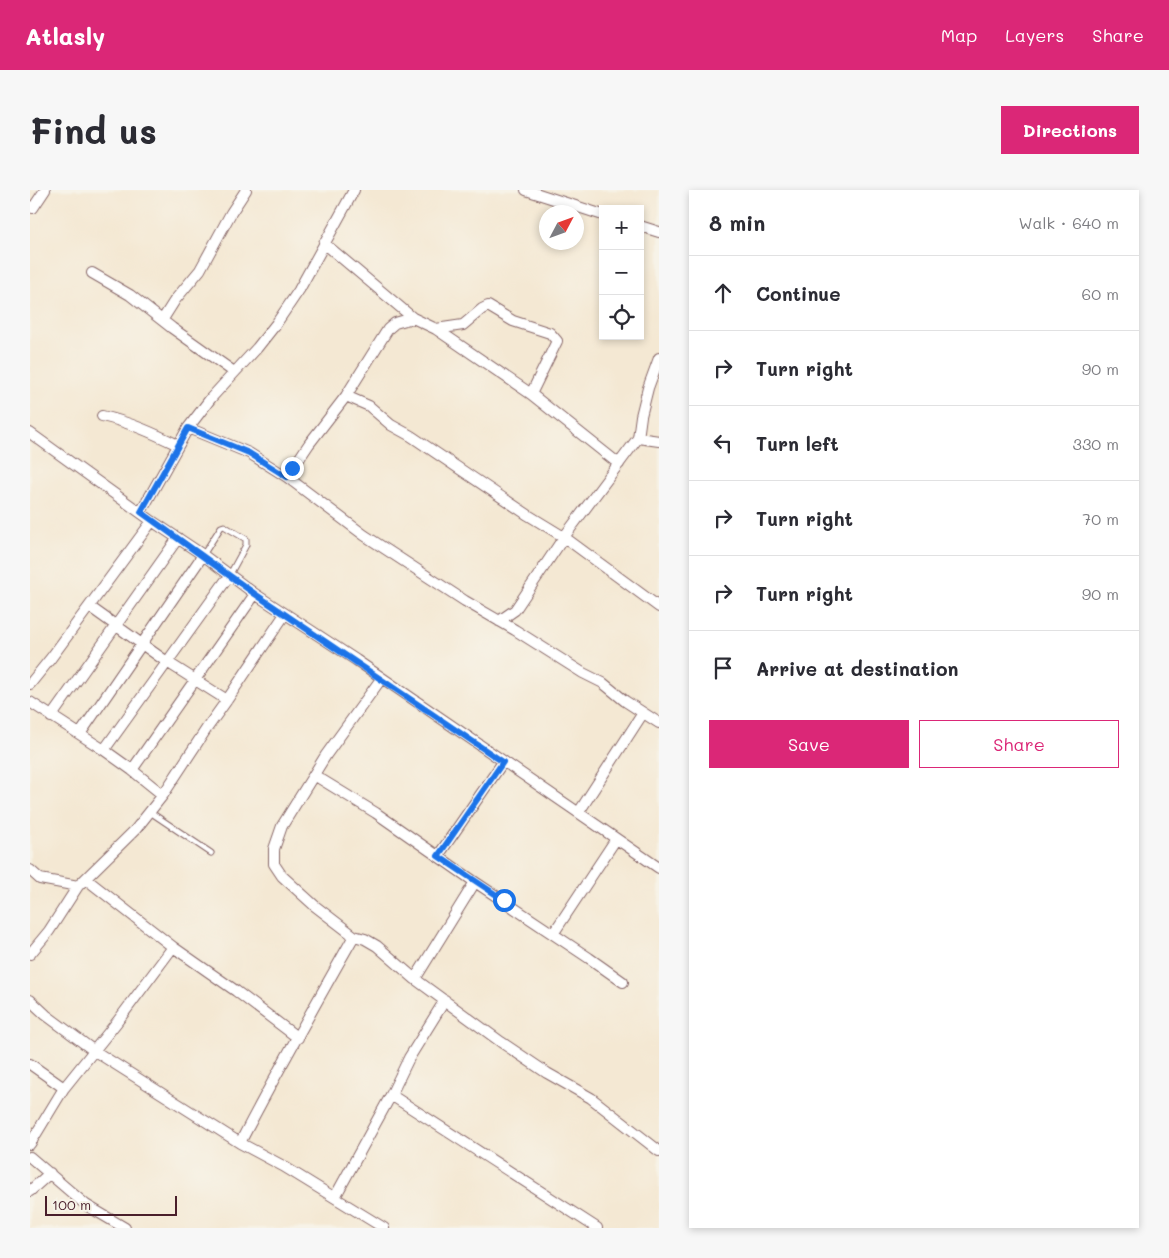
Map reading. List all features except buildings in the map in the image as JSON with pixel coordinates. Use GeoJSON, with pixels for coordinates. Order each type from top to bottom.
{"type":"FeatureCollection","features":[{"type":"Feature","properties":{"kind":"street"},"geometry":{"type":"LineString","coordinates":[[33,208],[45,190]]}},
{"type":"Feature","properties":{"kind":"street"},"geometry":{"type":"LineString","coordinates":[[163,319],[175,300],[200,270],[231,213],[246,190]]}},
{"type":"Feature","properties":{"kind":"street"},"geometry":{"type":"LineString","coordinates":[[141,512],[188,428],[211,398],[257,348],[300,290],[354,190]]}},
{"type":"Feature","properties":{"kind":"street"},"geometry":{"type":"LineString","coordinates":[[526,190],[599,214]]}},
{"type":"Feature","properties":{"kind":"street"},"geometry":{"type":"LineString","coordinates":[[644,227],[659,232]]}},
{"type":"Feature","properties":{"kind":"street"},"geometry":{"type":"LineString","coordinates":[[324,243],[413,318],[436,329],[531,394],[619,464]]}},
{"type":"Feature","properties":{"kind":"street"},"geometry":{"type":"LineString","coordinates":[[92,273],[130,295],[163,319],[172,328],[234,372]]}},
{"type":"Feature","properties":{"kind":"street"},"geometry":{"type":"LineString","coordinates":[[436,329],[463,325],[488,306],[513,321],[550,333],[557,341],[531,394]]}},
{"type":"Feature","properties":{"kind":"street"},"geometry":{"type":"LineString","coordinates":[[287,477],[309,444],[346,396],[388,329],[395,323],[413,318]]}},
{"type":"Feature","properties":{"kind":"street"},"geometry":{"type":"LineString","coordinates":[[499,621],[515,610],[564,537],[638,438],[648,388],[659,358]]}},
{"type":"Feature","properties":{"kind":"street"},"geometry":{"type":"LineString","coordinates":[[346,396],[369,406],[390,425],[411,436],[564,537],[659,607]]}},
{"type":"Feature","properties":{"kind":"street"},"geometry":{"type":"LineString","coordinates":[[102,416],[121,420],[142,428],[178,445]]}},
{"type":"Feature","properties":{"kind":"street"},"geometry":{"type":"LineString","coordinates":[[188,428],[249,453],[287,477],[364,535],[457,596],[583,673],[603,683],[659,723]]}},
{"type":"Feature","properties":{"kind":"street"},"geometry":{"type":"LineString","coordinates":[[30,433],[255,594],[659,868]]}},
{"type":"Feature","properties":{"kind":"street"},"geometry":{"type":"LineString","coordinates":[[638,438],[659,441]]}},
{"type":"Feature","properties":{"kind":"street"},"geometry":{"type":"LineString","coordinates":[[30,684],[52,658],[152,521]]}},
{"type":"Feature","properties":{"kind":"street"},"geometry":{"type":"LineString","coordinates":[[51,717],[178,538]]}},
{"type":"Feature","properties":{"kind":"street"},"geometry":{"type":"LineString","coordinates":[[80,734],[203,555]]}},
{"type":"Feature","properties":{"kind":"street"},"geometry":{"type":"LineString","coordinates":[[104,750],[229,576]]}},
{"type":"Feature","properties":{"kind":"street"},"geometry":{"type":"LineString","coordinates":[[132,770],[255,594]]}},
{"type":"Feature","properties":{"kind":"street"},"geometry":{"type":"LineString","coordinates":[[90,607],[167,662],[228,700]]}},
{"type":"Feature","properties":{"kind":"street"},"geometry":{"type":"LineString","coordinates":[[515,610],[515,630]]}},
{"type":"Feature","properties":{"kind":"street"},"geometry":{"type":"LineString","coordinates":[[30,954],[49,931],[78,886],[136,829],[163,795],[284,614]]}},
{"type":"Feature","properties":{"kind":"street"},"geometry":{"type":"LineString","coordinates":[[382,679],[326,754],[282,826],[274,849],[274,864],[282,876],[315,906],[354,936],[365,939],[377,946],[415,978],[501,1042],[547,1073],[591,1098],[659,1151]]}},
{"type":"Feature","properties":{"kind":"street"},"geometry":{"type":"LineString","coordinates":[[30,702],[104,750],[163,795]]}},
{"type":"Feature","properties":{"kind":"street"},"geometry":{"type":"LineString","coordinates":[[579,812],[643,713]]}},
{"type":"Feature","properties":{"kind":"street"},"geometry":{"type":"LineString","coordinates":[[438,856],[503,762]]}},
{"type":"Feature","properties":{"kind":"street"},"geometry":{"type":"LineString","coordinates":[[314,775],[376,813],[623,982]]}},
{"type":"Feature","properties":{"kind":"street"},"geometry":{"type":"LineString","coordinates":[[553,934],[616,839]]}},
{"type":"Feature","properties":{"kind":"street"},"geometry":{"type":"LineString","coordinates":[[30,870],[40,879],[78,886]]}},
{"type":"Feature","properties":{"kind":"street"},"geometry":{"type":"LineString","coordinates":[[86,879],[173,947],[236,991],[298,1038]]}},
{"type":"Feature","properties":{"kind":"street"},"geometry":{"type":"LineString","coordinates":[[415,978],[475,882]]}},
{"type":"Feature","properties":{"kind":"street"},"geometry":{"type":"LineString","coordinates":[[240,1143],[277,1072],[298,1038],[354,936]]}},
{"type":"Feature","properties":{"kind":"street"},"geometry":{"type":"LineString","coordinates":[[30,1144],[64,1088],[117,1022],[173,947]]}},
{"type":"Feature","properties":{"kind":"street"},"geometry":{"type":"LineString","coordinates":[[30,1000],[46,1015],[93,1050],[240,1143],[335,1197],[384,1228]]}},
{"type":"Feature","properties":{"kind":"street"},"geometry":{"type":"LineString","coordinates":[[335,1197],[409,1058],[445,1000]]}},
{"type":"Feature","properties":{"kind":"street"},"geometry":{"type":"LineString","coordinates":[[30,1064],[64,1088]]}},
{"type":"Feature","properties":{"kind":"street"},"geometry":{"type":"LineString","coordinates":[[391,1095],[597,1228]]}},
{"type":"Feature","properties":{"kind":"street"},"geometry":{"type":"LineString","coordinates":[[30,1157],[86,1205],[125,1228]]}},
{"type":"Feature","properties":{"kind":"street"},"geometry":{"type":"LineString","coordinates":[[30,1191],[50,1173]]}},
{"type":"Feature","properties":{"kind":"lane"},"geometry":{"type":"LineString","coordinates":[[203,555],[221,527],[224,526],[246,539],[246,545],[229,576]]}},
{"type":"Feature","properties":{"kind":"lane"},"geometry":{"type":"LineString","coordinates":[[149,812],[212,853]]}},
{"type":"Feature","properties":{"kind":"route"},"geometry":{"type":"LineString","coordinates":[[292,468],[287,477],[249,453],[188,428],[141,512],[255,594],[356,660],[503,762],[438,856],[504,900]]}}]}
